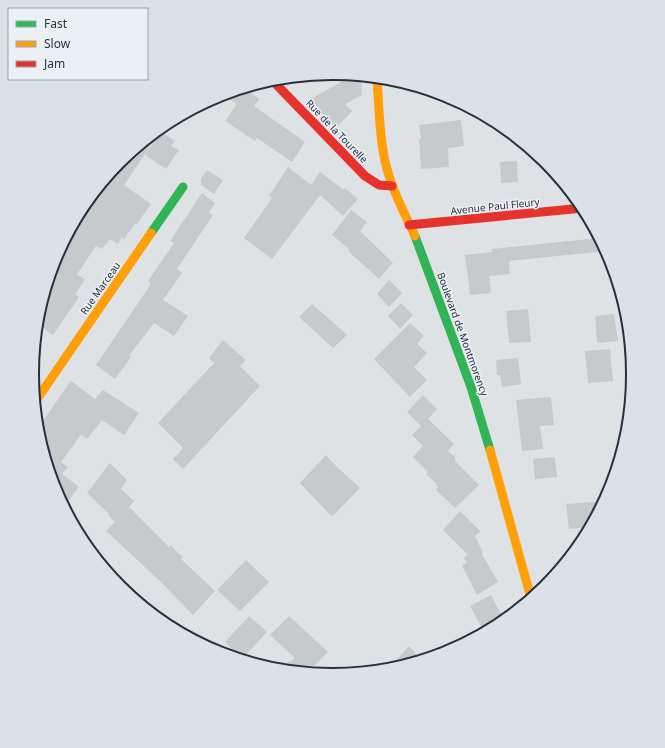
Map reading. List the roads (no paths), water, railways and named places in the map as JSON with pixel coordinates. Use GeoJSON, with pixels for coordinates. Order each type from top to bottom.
{"type":"FeatureCollection","features":[{"type":"Feature","properties":{"kind":"street","name":"Boulevard de Montmorency"},"geometry":{"type":"LineString","coordinates":[[377,84],[382,144],[385,162],[392,186],[420,248],[471,387],[529,592]]}},
{"type":"Feature","properties":{"kind":"street","name":"Rue de la Tourelle"},"geometry":{"type":"LineString","coordinates":[[277,86],[365,176],[379,185],[392,186]]}},
{"type":"Feature","properties":{"kind":"street","name":"Rue Marceau"},"geometry":{"type":"LineString","coordinates":[[40,395],[183,187]]}},
{"type":"Feature","properties":{"kind":"street","name":"Avenue Paul Fleury"},"geometry":{"type":"LineString","coordinates":[[409,225],[575,209]]}}]}
